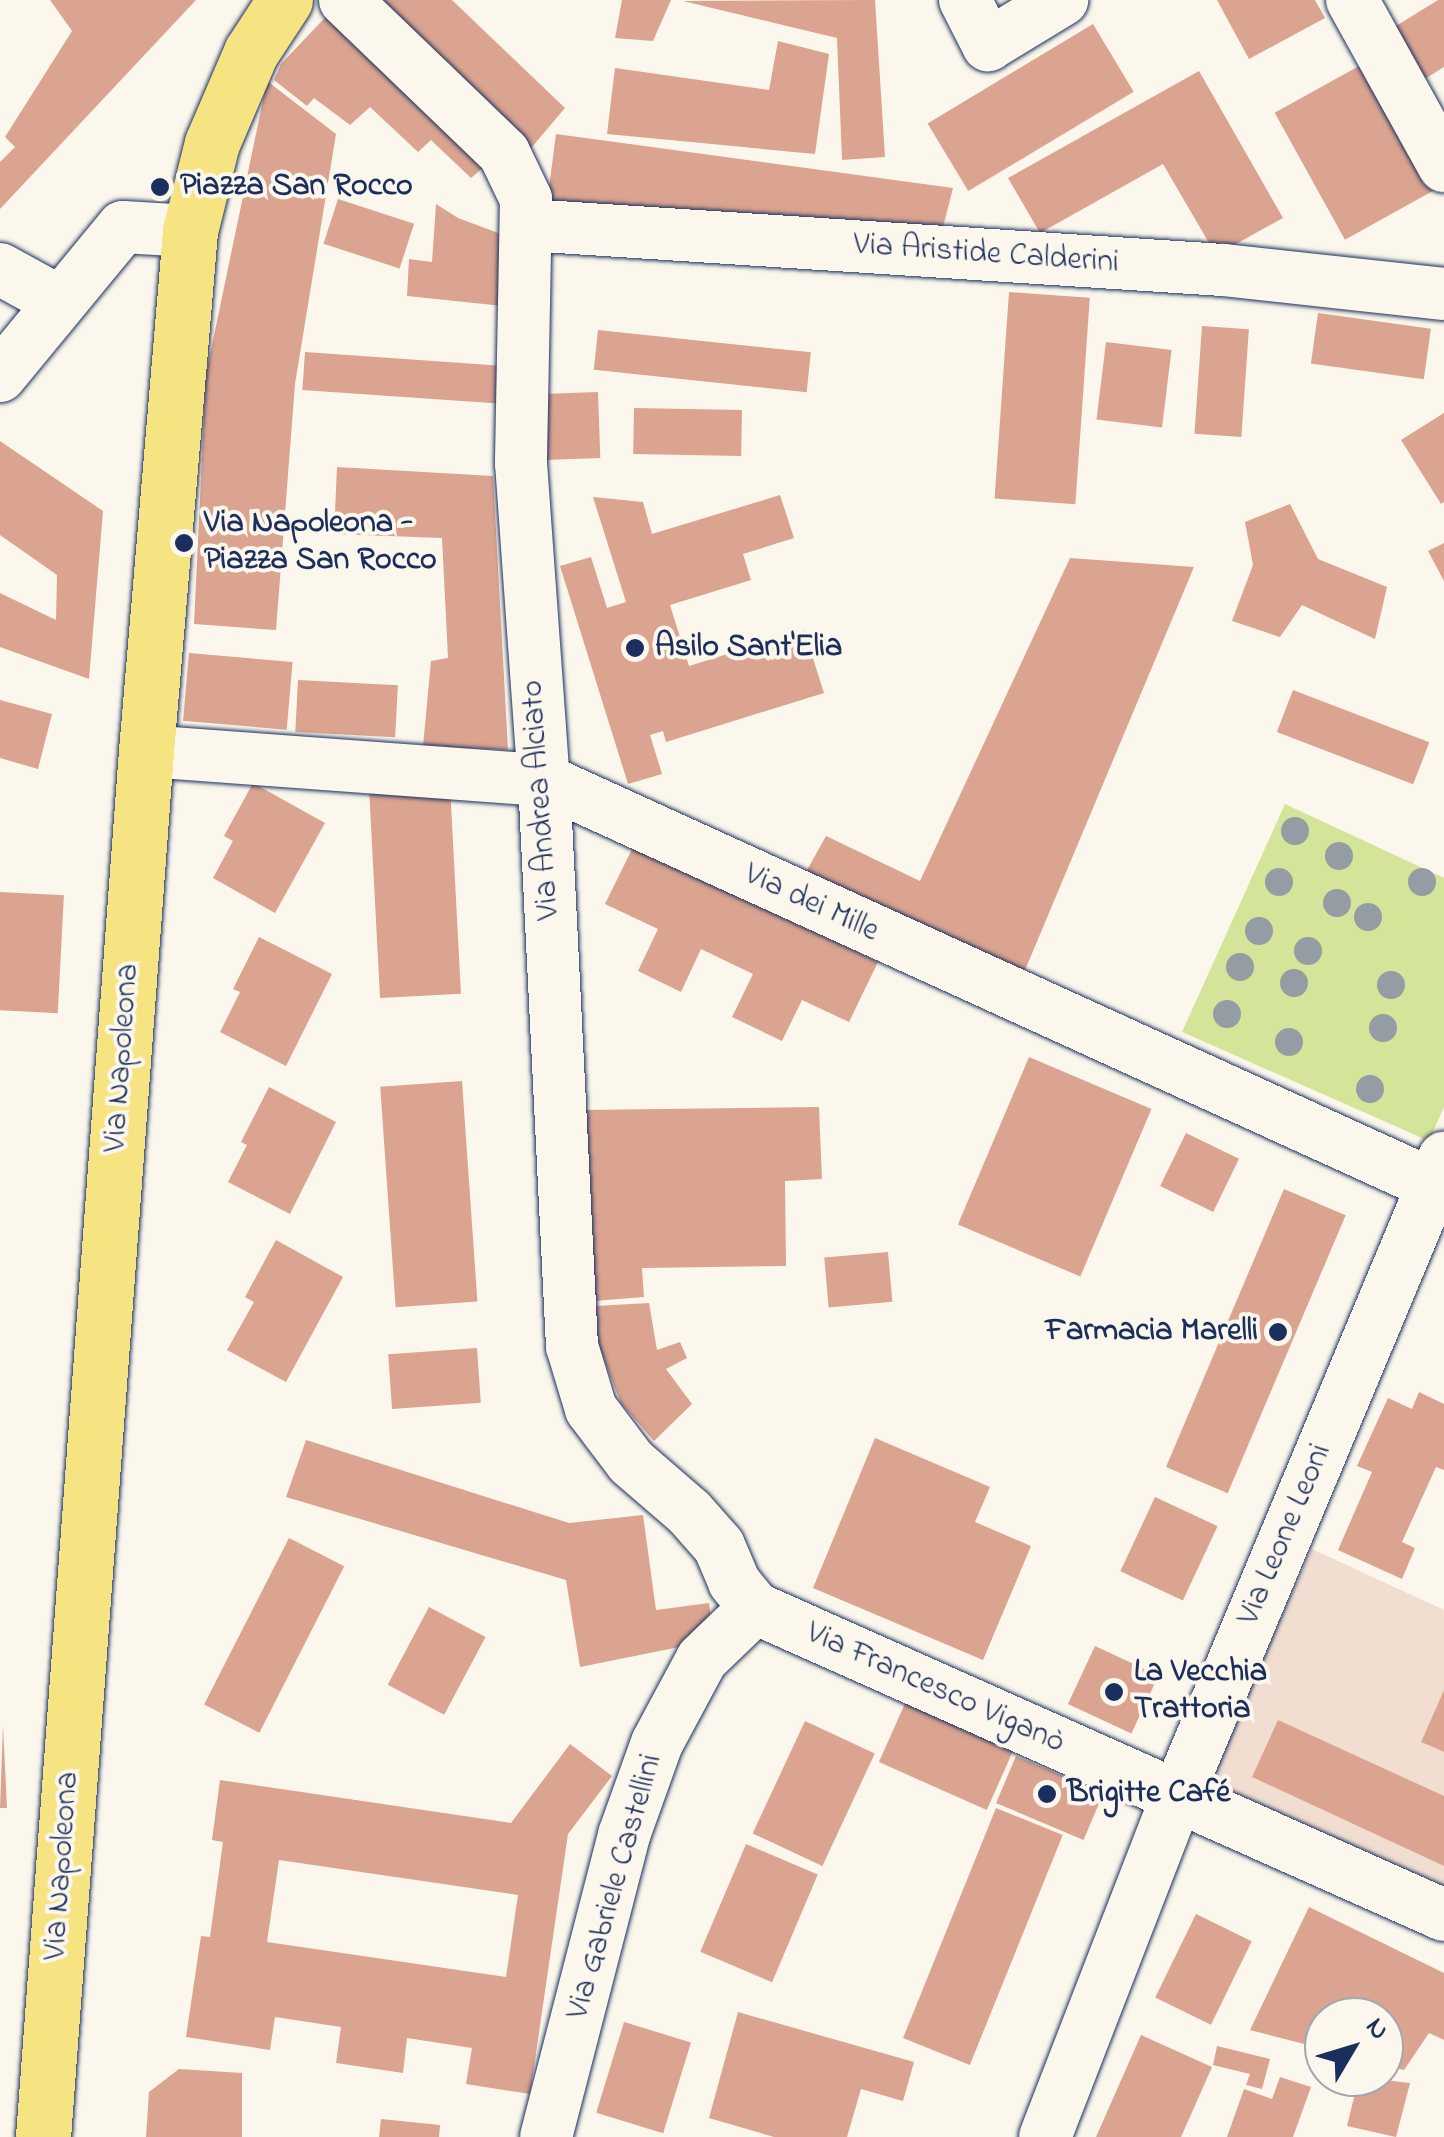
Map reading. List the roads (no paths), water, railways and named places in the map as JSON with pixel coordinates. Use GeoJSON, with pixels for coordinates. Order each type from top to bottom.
{"type":"FeatureCollection","features":[{"type":"Feature","properties":{"kind":"main road","name":"Via Napoleona"},"geometry":{"type":"LineString","coordinates":[[43,2137],[146,750],[190,231],[212,143],[251,52],[285,0]]}},
{"type":"Feature","properties":{"kind":"street","name":"Via Andrea Alciato"},"geometry":{"type":"LineString","coordinates":[[345,0],[504,153],[519,177],[527,225],[521,463],[544,780],[572,1346],[579,1378],[609,1437],[719,1546],[734,1582],[756,1608]]}},
{"type":"Feature","properties":{"kind":"street"},"geometry":{"type":"LineString","coordinates":[[966,0],[988,46],[1062,0]]}},
{"type":"Feature","properties":{"kind":"street"},"geometry":{"type":"LineString","coordinates":[[1352,0],[1444,166]]}},
{"type":"Feature","properties":{"kind":"street","name":"Via Aristide Calderini"},"geometry":{"type":"LineString","coordinates":[[527,225],[1223,270],[1444,294]]}},
{"type":"Feature","properties":{"kind":"street"},"geometry":{"type":"LineString","coordinates":[[0,376],[123,227],[190,231]]}},
{"type":"Feature","properties":{"kind":"street"},"geometry":{"type":"LineString","coordinates":[[0,269],[60,302]]}},
{"type":"Feature","properties":{"kind":"street","name":"Via dei Mille"},"geometry":{"type":"LineString","coordinates":[[146,750],[544,780],[1440,1177]]}},
{"type":"Feature","properties":{"kind":"street","name":"Via Leone Leoni"},"geometry":{"type":"LineString","coordinates":[[1045,2137],[1176,1797],[1440,1177]]}},
{"type":"Feature","properties":{"kind":"street","name":"Via Francesco Viganò"},"geometry":{"type":"LineString","coordinates":[[756,1608],[1444,1915]]}},
{"type":"Feature","properties":{"kind":"street","name":"Via Gabriele Castellini"},"geometry":{"type":"LineString","coordinates":[[548,2137],[624,1835],[657,1742],[702,1659],[756,1608]]}},
{"type":"Feature","properties":{"kind":"place","name":"Piazza San Rocco"},"geometry":{"type":"Point","coordinates":[160,187]}},
{"type":"Feature","properties":{"kind":"place","name":"Via Napoleona - Piazza San Rocco"},"geometry":{"type":"Point","coordinates":[184,543]}},
{"type":"Feature","properties":{"kind":"place","name":"Asilo Sant'Elia"},"geometry":{"type":"Point","coordinates":[635,648]}},
{"type":"Feature","properties":{"kind":"place","name":"Farmacia Marelli"},"geometry":{"type":"Point","coordinates":[1278,1332]}},
{"type":"Feature","properties":{"kind":"place","name":"La Vecchia Trattoria"},"geometry":{"type":"Point","coordinates":[1114,1692]}},
{"type":"Feature","properties":{"kind":"place","name":"Brigitte Café"},"geometry":{"type":"Point","coordinates":[1047,1794]}}]}
